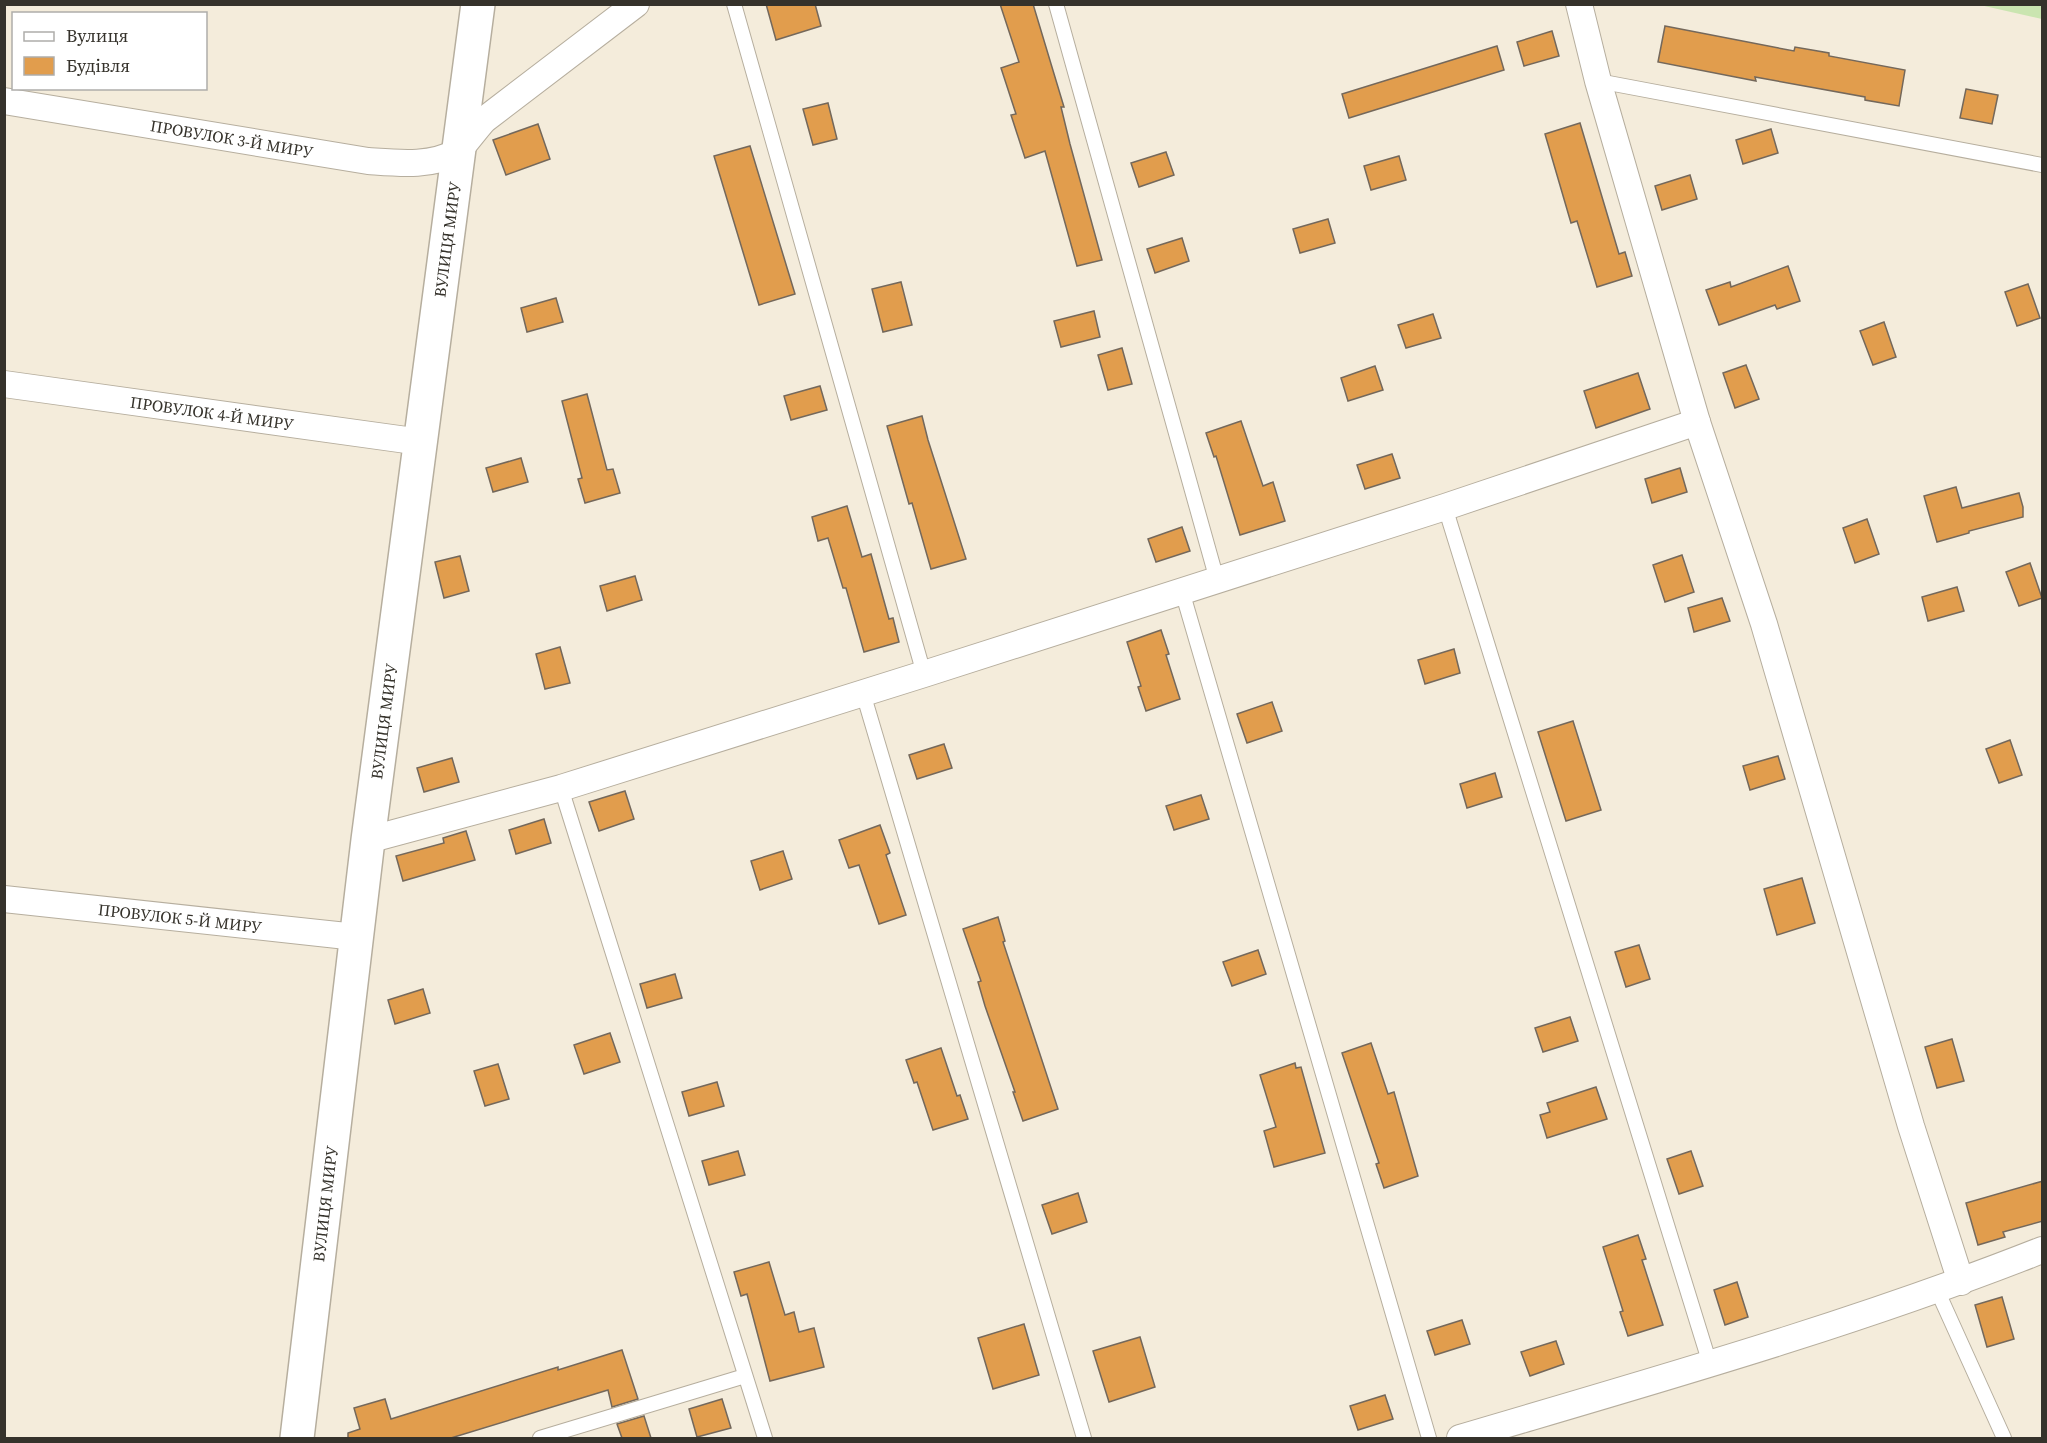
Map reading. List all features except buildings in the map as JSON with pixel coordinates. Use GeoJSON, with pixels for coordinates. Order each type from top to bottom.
{"type":"FeatureCollection","features":[{"type":"Feature","properties":{"kind":"street","name":"ВУЛИЦЯ МИРУ"},"geometry":{"type":"LineString","coordinates":[[297,1438],[368,840],[477,4]]}},
{"type":"Feature","properties":{"kind":"street"},"geometry":{"type":"LineString","coordinates":[[459,151],[484,120],[636,4]]}},
{"type":"Feature","properties":{"kind":"street"},"geometry":{"type":"LineString","coordinates":[[1579,4],[1598,81],[1697,422],[1764,624],[1911,1126],[1949,1286]]}},
{"type":"Feature","properties":{"kind":"street","name":"ПРОВУЛОК 3-Й МИРУ"},"geometry":{"type":"LineString","coordinates":[[4,101],[368,161],[417,163],[459,151]]}},
{"type":"Feature","properties":{"kind":"street","name":"ПРОВУЛОК 4-Й МИРУ"},"geometry":{"type":"LineString","coordinates":[[4,384],[421,442]]}},
{"type":"Feature","properties":{"kind":"street"},"geometry":{"type":"LineString","coordinates":[[368,840],[561,788],[924,674],[1445,507],[1697,422]]}},
{"type":"Feature","properties":{"kind":"street","name":"ПРОВУЛОК 5-Й МИРУ"},"geometry":{"type":"LineString","coordinates":[[4,899],[356,937]]}},
{"type":"Feature","properties":{"kind":"street"},"geometry":{"type":"LineString","coordinates":[[1460,1438],[1782,1342],[1949,1286],[2043,1250]]}},
{"type":"Feature","properties":{"kind":"lane"},"geometry":{"type":"LineString","coordinates":[[734,4],[924,674]]}},
{"type":"Feature","properties":{"kind":"lane"},"geometry":{"type":"LineString","coordinates":[[1056,4],[1217,580]]}},
{"type":"Feature","properties":{"kind":"lane"},"geometry":{"type":"LineString","coordinates":[[1598,81],[2043,165]]}},
{"type":"Feature","properties":{"kind":"lane"},"geometry":{"type":"LineString","coordinates":[[1445,507],[1710,1364]]}},
{"type":"Feature","properties":{"kind":"lane"},"geometry":{"type":"LineString","coordinates":[[1182,591],[1429,1438]]}},
{"type":"Feature","properties":{"kind":"lane"},"geometry":{"type":"LineString","coordinates":[[863,693],[1084,1438]]}},
{"type":"Feature","properties":{"kind":"lane"},"geometry":{"type":"LineString","coordinates":[[561,788],[765,1438]]}},
{"type":"Feature","properties":{"kind":"lane"},"geometry":{"type":"LineString","coordinates":[[1949,1286],[2004,1438]]}},
{"type":"Feature","properties":{"kind":"lane"},"geometry":{"type":"LineString","coordinates":[[540,1438],[745,1376]]}},
{"type":"Feature","properties":{"kind":"green space"},"geometry":{"type":"Polygon","coordinates":[[[1980,5],[2042,5],[2042,19],[1980,5]]]}}]}
